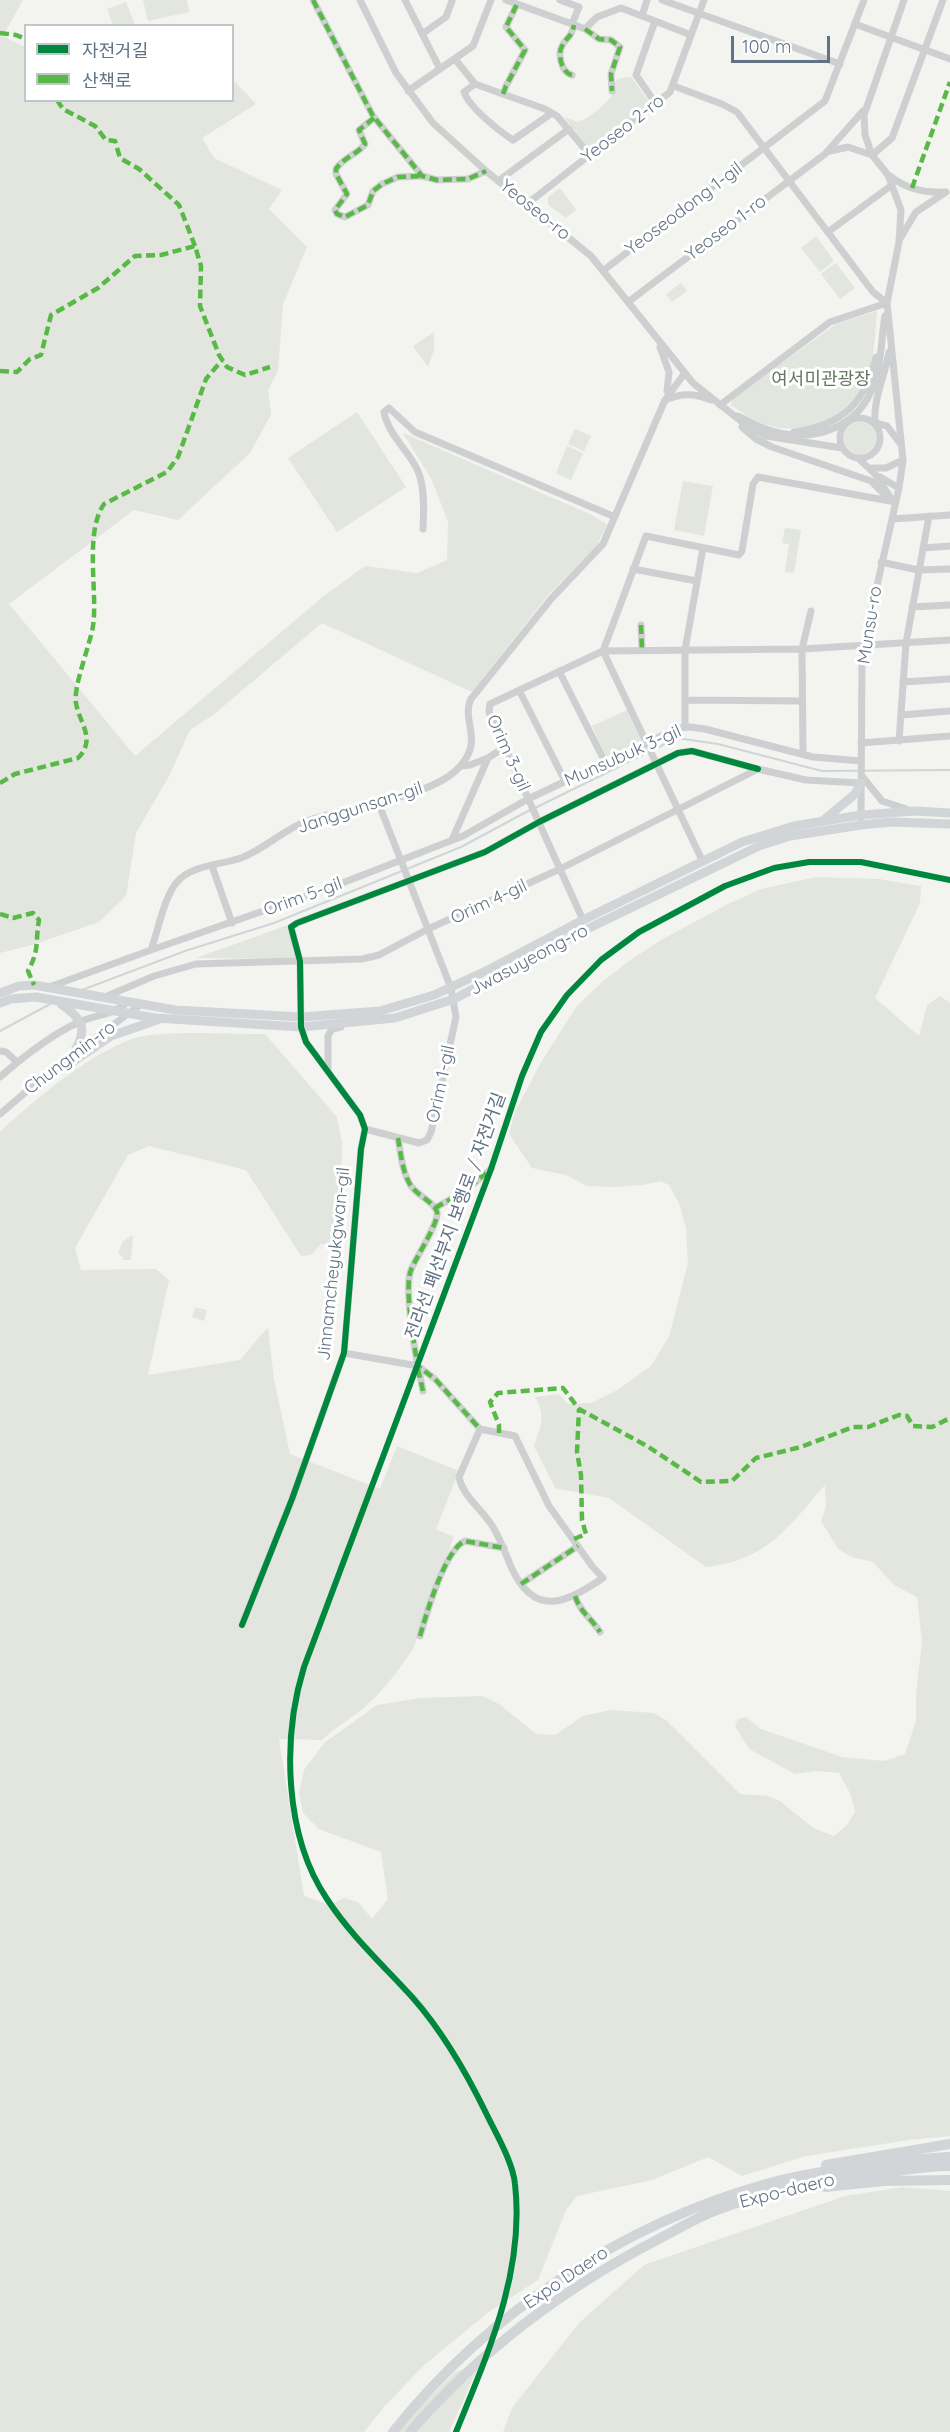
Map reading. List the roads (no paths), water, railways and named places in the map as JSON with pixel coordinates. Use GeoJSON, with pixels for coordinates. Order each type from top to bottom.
{"type":"FeatureCollection","features":[{"type":"Feature","properties":{"kind":"highway"},"geometry":{"type":"LineString","coordinates":[[792,2182],[830,2163],[950,2145]]}},
{"type":"Feature","properties":{"kind":"highway","name":"Expo-daero"},"geometry":{"type":"LineString","coordinates":[[641,2232],[729,2195],[792,2182],[834,2170],[950,2157]]}},
{"type":"Feature","properties":{"kind":"highway","name":"Expo-daero"},"geometry":{"type":"LineString","coordinates":[[635,2251],[712,2212],[792,2182],[950,2166]]}},
{"type":"Feature","properties":{"kind":"highway"},"geometry":{"type":"LineString","coordinates":[[792,2182],[813,2188],[883,2181],[950,2180]]}},
{"type":"Feature","properties":{"kind":"highway","name":"Expo Daero"},"geometry":{"type":"LineString","coordinates":[[393,2432],[416,2403],[463,2355],[494,2329],[566,2276],[641,2232]]}},
{"type":"Feature","properties":{"kind":"highway","name":"Expo Daero"},"geometry":{"type":"LineString","coordinates":[[411,2432],[461,2379],[497,2346],[571,2290],[635,2251]]}},
{"type":"Feature","properties":{"kind":"main road"},"geometry":{"type":"LineString","coordinates":[[828,823],[847,801],[861,779]]}},
{"type":"Feature","properties":{"kind":"main road","name":"Jwasuyeong-ro"},"geometry":{"type":"LineString","coordinates":[[53,1000],[93,1009],[164,1019],[376,1022],[416,1013],[454,999],[584,920],[702,860],[769,833],[915,811],[950,813]]}},
{"type":"Feature","properties":{"kind":"main road","name":"Jwasuyeong-ro"},"geometry":{"type":"LineString","coordinates":[[861,820],[950,824]]}},
{"type":"Feature","properties":{"kind":"main road","name":"Jwasuyeong-ro"},"geometry":{"type":"LineString","coordinates":[[52,986],[140,1005],[301,1022],[380,1011],[493,974],[730,858],[828,823]]}},
{"type":"Feature","properties":{"kind":"main road"},"geometry":{"type":"LineString","coordinates":[[0,993],[20,986],[52,986]]}},
{"type":"Feature","properties":{"kind":"main road"},"geometry":{"type":"LineString","coordinates":[[53,1000],[55,996],[84,1001],[87,998],[84,993]]}},
{"type":"Feature","properties":{"kind":"main road"},"geometry":{"type":"LineString","coordinates":[[0,1003],[11,999],[36,997],[53,1000],[77,1018],[83,1033],[74,1052]]}},
{"type":"Feature","properties":{"kind":"main road"},"geometry":{"type":"LineString","coordinates":[[49,1071],[68,1065],[111,1036],[146,1022],[164,1019]]}},
{"type":"Feature","properties":{"kind":"street"},"geometry":{"type":"LineString","coordinates":[[313,0],[374,118],[422,176]]}},
{"type":"Feature","properties":{"kind":"street","name":"Yeoseo-ro"},"geometry":{"type":"LineString","coordinates":[[360,0],[396,73],[443,134],[576,243],[604,270],[684,374],[720,405]]}},
{"type":"Feature","properties":{"kind":"street"},"geometry":{"type":"LineString","coordinates":[[405,0],[440,69]]}},
{"type":"Feature","properties":{"kind":"street"},"geometry":{"type":"LineString","coordinates":[[408,91],[474,45],[491,0]]}},
{"type":"Feature","properties":{"kind":"street"},"geometry":{"type":"LineString","coordinates":[[506,0],[573,24],[599,39],[611,40],[620,46],[611,74],[612,91]]}},
{"type":"Feature","properties":{"kind":"street"},"geometry":{"type":"LineString","coordinates":[[560,0],[580,4],[573,24],[573,34],[562,45],[561,50],[563,68],[566,74],[572,75]]}},
{"type":"Feature","properties":{"kind":"street"},"geometry":{"type":"LineString","coordinates":[[642,16],[647,0]]}},
{"type":"Feature","properties":{"kind":"street"},"geometry":{"type":"LineString","coordinates":[[662,0],[840,64]]}},
{"type":"Feature","properties":{"kind":"street","name":"Yeoseo 2-ro"},"geometry":{"type":"LineString","coordinates":[[527,204],[656,104],[674,86],[704,0]]}},
{"type":"Feature","properties":{"kind":"street","name":"Yeoseodong 1-gil"},"geometry":{"type":"LineString","coordinates":[[604,270],[825,101],[864,0]]}},
{"type":"Feature","properties":{"kind":"street"},"geometry":{"type":"LineString","coordinates":[[904,0],[865,109],[864,129],[872,154],[888,174],[908,187],[928,192],[948,191]]}},
{"type":"Feature","properties":{"kind":"street"},"geometry":{"type":"LineString","coordinates":[[872,154],[892,138],[943,0]]}},
{"type":"Feature","properties":{"kind":"street"},"geometry":{"type":"LineString","coordinates":[[422,34],[446,17],[452,2]]}},
{"type":"Feature","properties":{"kind":"street"},"geometry":{"type":"LineString","coordinates":[[503,94],[525,50],[506,27],[517,4]]}},
{"type":"Feature","properties":{"kind":"street"},"geometry":{"type":"LineString","coordinates":[[585,29],[597,17],[618,9],[692,35]]}},
{"type":"Feature","properties":{"kind":"street"},"geometry":{"type":"LineString","coordinates":[[655,21],[636,75],[656,104]]}},
{"type":"Feature","properties":{"kind":"street"},"geometry":{"type":"LineString","coordinates":[[855,24],[950,59]]}},
{"type":"Feature","properties":{"kind":"street"},"geometry":{"type":"LineString","coordinates":[[455,58],[475,84],[552,113],[569,129],[590,155]]}},
{"type":"Feature","properties":{"kind":"street"},"geometry":{"type":"LineString","coordinates":[[475,84],[463,94],[478,111],[512,140],[552,113]]}},
{"type":"Feature","properties":{"kind":"street"},"geometry":{"type":"LineString","coordinates":[[674,86],[732,108],[873,292],[887,303],[903,460],[899,488],[890,522]]}},
{"type":"Feature","properties":{"kind":"street"},"geometry":{"type":"LineString","coordinates":[[825,154],[865,109]]}},
{"type":"Feature","properties":{"kind":"street"},"geometry":{"type":"LineString","coordinates":[[374,118],[359,130],[365,144],[363,147],[345,158],[336,169],[336,174],[348,194],[335,210],[338,216],[345,217],[364,208],[370,201],[375,188],[391,179],[422,176],[437,180],[468,179],[486,171]]}},
{"type":"Feature","properties":{"kind":"street"},"geometry":{"type":"LineString","coordinates":[[498,181],[569,129]]}},
{"type":"Feature","properties":{"kind":"street"},"geometry":{"type":"LineString","coordinates":[[825,154],[848,147],[872,154]]}},
{"type":"Feature","properties":{"kind":"street","name":"Yeoseo 1-ro"},"geometry":{"type":"LineString","coordinates":[[628,302],[825,154]]}},
{"type":"Feature","properties":{"kind":"street"},"geometry":{"type":"LineString","coordinates":[[888,174],[900,210],[899,242],[882,334],[879,367],[867,400],[846,423],[840,435],[842,448],[849,456],[859,459],[869,468],[888,492],[890,522]]}},
{"type":"Feature","properties":{"kind":"street"},"geometry":{"type":"LineString","coordinates":[[828,232],[892,185]]}},
{"type":"Feature","properties":{"kind":"street"},"geometry":{"type":"LineString","coordinates":[[899,242],[914,214],[948,191]]}},
{"type":"Feature","properties":{"kind":"street"},"geometry":{"type":"LineString","coordinates":[[720,405],[830,322],[887,303]]}},
{"type":"Feature","properties":{"kind":"street"},"geometry":{"type":"LineString","coordinates":[[784,434],[825,425],[851,408],[867,387],[882,334]]}},
{"type":"Feature","properties":{"kind":"street"},"geometry":{"type":"LineString","coordinates":[[461,766],[470,752],[472,738],[468,711],[471,699],[551,599],[600,548],[615,517],[665,400],[670,382],[669,372],[656,339]]}},
{"type":"Feature","properties":{"kind":"street"},"geometry":{"type":"LineString","coordinates":[[859,459],[871,456],[879,446],[880,434],[874,423],[874,406],[885,375],[890,341]]}},
{"type":"Feature","properties":{"kind":"street"},"geometry":{"type":"LineString","coordinates":[[665,400],[684,374]]}},
{"type":"Feature","properties":{"kind":"street"},"geometry":{"type":"LineString","coordinates":[[665,400],[689,393],[720,405],[759,426],[784,434],[817,434],[857,418],[869,420],[890,429],[901,448]]}},
{"type":"Feature","properties":{"kind":"street"},"geometry":{"type":"LineString","coordinates":[[720,405],[746,425],[766,436],[842,448]]}},
{"type":"Feature","properties":{"kind":"street"},"geometry":{"type":"LineString","coordinates":[[720,405],[756,439],[771,447],[871,481],[890,501]]}},
{"type":"Feature","properties":{"kind":"street"},"geometry":{"type":"LineString","coordinates":[[423,529],[420,479],[417,469],[388,425],[384,412],[389,408],[415,432],[615,517]]}},
{"type":"Feature","properties":{"kind":"street"},"geometry":{"type":"LineString","coordinates":[[869,468],[886,468],[903,460]]}},
{"type":"Feature","properties":{"kind":"street"},"geometry":{"type":"LineString","coordinates":[[875,474],[899,488]]}},
{"type":"Feature","properties":{"kind":"street"},"geometry":{"type":"LineString","coordinates":[[702,860],[603,651],[646,536],[736,555],[741,553],[753,484],[758,477],[890,501]]}},
{"type":"Feature","properties":{"kind":"street"},"geometry":{"type":"LineString","coordinates":[[890,522],[950,515]]}},
{"type":"Feature","properties":{"kind":"street"},"geometry":{"type":"LineString","coordinates":[[899,741],[906,643],[929,516]]}},
{"type":"Feature","properties":{"kind":"street","name":"Munsu-ro"},"geometry":{"type":"LineString","coordinates":[[861,779],[863,645],[890,522]]}},
{"type":"Feature","properties":{"kind":"street"},"geometry":{"type":"LineString","coordinates":[[923,548],[950,546]]}},
{"type":"Feature","properties":{"kind":"street"},"geometry":{"type":"LineString","coordinates":[[685,727],[685,650],[703,548]]}},
{"type":"Feature","properties":{"kind":"street"},"geometry":{"type":"LineString","coordinates":[[881,562],[918,570],[950,569]]}},
{"type":"Feature","properties":{"kind":"street"},"geometry":{"type":"LineString","coordinates":[[633,568],[697,581]]}},
{"type":"Feature","properties":{"kind":"street"},"geometry":{"type":"LineString","coordinates":[[912,607],[950,605]]}},
{"type":"Feature","properties":{"kind":"street"},"geometry":{"type":"LineString","coordinates":[[803,754],[802,649],[811,611]]}},
{"type":"Feature","properties":{"kind":"street"},"geometry":{"type":"LineString","coordinates":[[641,625],[642,650]]}},
{"type":"Feature","properties":{"kind":"street"},"geometry":{"type":"LineString","coordinates":[[603,651],[802,649],[950,640]]}},
{"type":"Feature","properties":{"kind":"street","name":"Orim 3-gil"},"geometry":{"type":"LineString","coordinates":[[539,822],[488,707],[490,704],[603,651]]}},
{"type":"Feature","properties":{"kind":"street"},"geometry":{"type":"LineString","coordinates":[[559,671],[605,762]]}},
{"type":"Feature","properties":{"kind":"street"},"geometry":{"type":"LineString","coordinates":[[903,682],[950,679]]}},
{"type":"Feature","properties":{"kind":"street","name":"Orim 3-gil"},"geometry":{"type":"LineString","coordinates":[[519,690],[565,781]]}},
{"type":"Feature","properties":{"kind":"street"},"geometry":{"type":"LineString","coordinates":[[685,700],[802,701]]}},
{"type":"Feature","properties":{"kind":"street"},"geometry":{"type":"LineString","coordinates":[[901,715],[950,711]]}},
{"type":"Feature","properties":{"kind":"street","name":"Munsubuk 3-gil"},"geometry":{"type":"LineString","coordinates":[[528,799],[646,742],[685,727],[710,730],[819,758],[861,761]]}},
{"type":"Feature","properties":{"kind":"street"},"geometry":{"type":"LineString","coordinates":[[861,743],[950,736]]}},
{"type":"Feature","properties":{"kind":"street"},"geometry":{"type":"LineString","coordinates":[[452,840],[488,758],[505,747]]}},
{"type":"Feature","properties":{"kind":"street"},"geometry":{"type":"LineString","coordinates":[[365,1129],[360,1115],[306,1042],[301,1022],[300,961],[291,931],[294,924],[485,852],[539,822],[681,752],[692,752],[806,780],[861,779],[882,801],[892,806],[915,811]]}},
{"type":"Feature","properties":{"kind":"street","name":"Janggunsan-gil"},"geometry":{"type":"LineString","coordinates":[[151,950],[176,882],[187,874],[242,858],[307,821],[425,788],[461,766],[488,758]]}},
{"type":"Feature","properties":{"kind":"street","name":"Orim 4-gil"},"geometry":{"type":"LineString","coordinates":[[100,996],[154,976],[196,964],[371,957],[560,869],[758,769]]}},
{"type":"Feature","properties":{"kind":"street"},"geometry":{"type":"LineString","coordinates":[[861,779],[861,820]]}},
{"type":"Feature","properties":{"kind":"street","name":"Orim 5-gil"},"geometry":{"type":"LineString","coordinates":[[151,950],[401,861],[472,831],[528,799]]}},
{"type":"Feature","properties":{"kind":"street"},"geometry":{"type":"LineString","coordinates":[[378,802],[454,999]]}},
{"type":"Feature","properties":{"kind":"street"},"geometry":{"type":"LineString","coordinates":[[539,822],[584,920]]}},
{"type":"Feature","properties":{"kind":"street"},"geometry":{"type":"LineString","coordinates":[[212,866],[232,923]]}},
{"type":"Feature","properties":{"kind":"street"},"geometry":{"type":"LineString","coordinates":[[52,986],[151,950]]}},
{"type":"Feature","properties":{"kind":"street","name":"Orim 1-gil"},"geometry":{"type":"LineString","coordinates":[[365,1129],[422,1143],[429,1137],[454,1024],[454,999]]}},
{"type":"Feature","properties":{"kind":"street"},"geometry":{"type":"LineString","coordinates":[[0,1077],[77,1018],[116,1012],[128,1002]]}},
{"type":"Feature","properties":{"kind":"street","name":"Chungmin-ro"},"geometry":{"type":"LineString","coordinates":[[0,1113],[49,1071],[140,1005]]}},
{"type":"Feature","properties":{"kind":"street"},"geometry":{"type":"LineString","coordinates":[[328,1069],[328,1034],[332,1029],[376,1022]]}},
{"type":"Feature","properties":{"kind":"street"},"geometry":{"type":"LineString","coordinates":[[0,1051],[6,1052],[17,1062]]}},
{"type":"Feature","properties":{"kind":"street","name":"Jinnamcheyukgwan-gil"},"geometry":{"type":"LineString","coordinates":[[242,1625],[292,1499],[344,1353],[359,1171],[365,1129]]}},
{"type":"Feature","properties":{"kind":"street"},"geometry":{"type":"LineString","coordinates":[[398,1138],[407,1178],[418,1194],[435,1208],[437,1214],[435,1225],[425,1240],[409,1276],[412,1334],[423,1391]]}},
{"type":"Feature","properties":{"kind":"street"},"geometry":{"type":"LineString","coordinates":[[435,1208],[465,1191],[491,1169]]}},
{"type":"Feature","properties":{"kind":"street"},"geometry":{"type":"LineString","coordinates":[[344,1353],[418,1366],[435,1379],[480,1429],[512,1435],[517,1439],[549,1506],[603,1578],[575,1596],[541,1601],[529,1595],[521,1584],[493,1526],[459,1481],[480,1429]]}},
{"type":"Feature","properties":{"kind":"street"},"geometry":{"type":"LineString","coordinates":[[420,1636],[439,1580],[457,1546],[468,1541],[504,1548]]}},
{"type":"Feature","properties":{"kind":"street"},"geometry":{"type":"LineString","coordinates":[[521,1584],[578,1546]]}},
{"type":"Feature","properties":{"kind":"street"},"geometry":{"type":"LineString","coordinates":[[575,1596],[580,1610],[590,1617],[600,1632]]}},
{"type":"Feature","properties":{"kind":"waterway"},"geometry":{"type":"LineString","coordinates":[[535,808],[677,738],[718,744],[822,771],[950,770]]}},
{"type":"Feature","properties":{"kind":"waterway"},"geometry":{"type":"LineString","coordinates":[[82,990],[185,951],[274,923],[461,847],[530,810]]}},
{"type":"Feature","properties":{"kind":"waterway"},"geometry":{"type":"LineString","coordinates":[[0,1031],[52,1003]]}},
{"type":"Feature","properties":{"kind":"park label","name":"여서미관광장"},"geometry":{"type":"Point","coordinates":[821,380]}}]}
